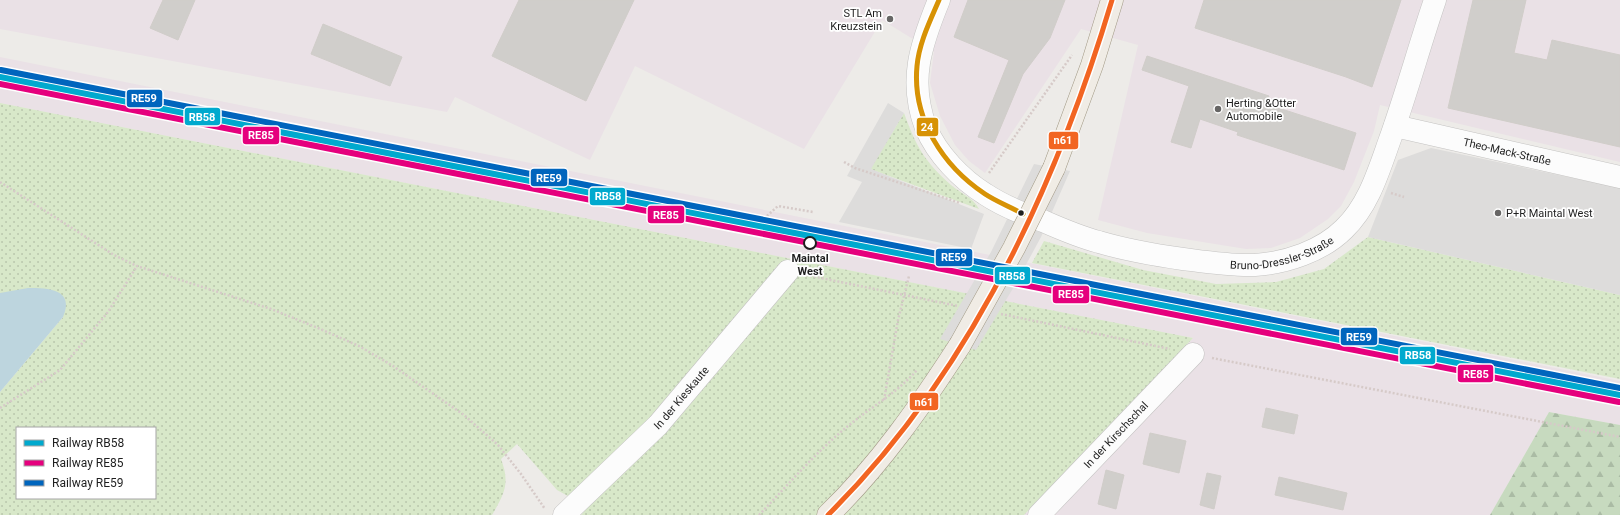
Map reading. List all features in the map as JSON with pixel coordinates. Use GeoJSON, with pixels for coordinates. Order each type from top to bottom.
{"type":"FeatureCollection","features":[{"type":"Feature","properties":{"kind":"main road"},"geometry":{"type":"LineString","coordinates":[[828,515],[865,474],[915,411],[960,345],[1014,248],[1054,168],[1073,120],[1112,0]]}},
{"type":"Feature","properties":{"kind":"street","name":"Bruno-Dressler-Straße"},"geometry":{"type":"LineString","coordinates":[[940,0],[926,34],[918,65],[917,91],[926,127],[933,141],[955,169],[971,197],[1023,214],[1099,242],[1203,262],[1256,265],[1299,256],[1331,240],[1344,229],[1358,213],[1367,198],[1395,126],[1435,0]]}},
{"type":"Feature","properties":{"kind":"street","name":"Theo-Mack-Straße"},"geometry":{"type":"LineString","coordinates":[[1395,126],[1620,177]]}},
{"type":"Feature","properties":{"kind":"street","name":"In der Kieskaute"},"geometry":{"type":"LineString","coordinates":[[564,515],[658,425],[788,271]]}},
{"type":"Feature","properties":{"kind":"street","name":"In der Kirschschal"},"geometry":{"type":"LineString","coordinates":[[1039,515],[1192,354]]}},
{"type":"Feature","properties":{"kind":"path"},"geometry":{"type":"LineString","coordinates":[[995,162],[1076,49]]}},
{"type":"Feature","properties":{"kind":"path"},"geometry":{"type":"LineString","coordinates":[[844,162],[855,168],[971,197]]}},
{"type":"Feature","properties":{"kind":"path"},"geometry":{"type":"LineString","coordinates":[[0,182],[114,255],[137,266],[271,309],[352,343],[386,362],[429,389],[464,415],[498,445],[522,474],[548,515]]}},
{"type":"Feature","properties":{"kind":"path"},"geometry":{"type":"LineString","coordinates":[[758,224],[778,206],[813,212]]}},
{"type":"Feature","properties":{"kind":"path"},"geometry":{"type":"LineString","coordinates":[[0,408],[60,370],[108,312],[137,266]]}},
{"type":"Feature","properties":{"kind":"path"},"geometry":{"type":"LineString","coordinates":[[884,401],[898,320],[909,276]]}},
{"type":"Feature","properties":{"kind":"path"},"geometry":{"type":"LineString","coordinates":[[1192,354],[1620,437]]}},
{"type":"Feature","properties":{"kind":"path"},"geometry":{"type":"LineString","coordinates":[[759,515],[823,449],[848,426],[884,401],[919,368]]}},
{"type":"Feature","properties":{"kind":"shaded area"},"geometry":{"type":"Polygon","coordinates":[[[0,0],[1620,0],[1620,162],[1380,105],[1374,131],[1354,182],[1341,206],[1328,219],[1300,238],[1271,248],[1246,249],[1147,233],[1098,220],[1138,45],[1081,29],[985,173],[969,161],[955,145],[940,116],[930,83],[934,52],[882,20],[804,149],[635,66],[590,160],[455,97],[447,112],[0,29],[0,0]]]}},
{"type":"Feature","properties":{"kind":"shaded area"},"geometry":{"type":"Polygon","coordinates":[[[0,57],[1620,381],[1620,425],[1549,412],[1490,515],[1024,515],[1193,338],[0,103],[0,57]]]}},
{"type":"Feature","properties":{"kind":"shaded area"},"geometry":{"type":"Polygon","coordinates":[[[888,103],[904,113],[871,169],[984,214],[971,249],[839,222],[862,182],[847,176],[888,103]]]}},
{"type":"Feature","properties":{"kind":"shaded area","name":"P+R Maintal West"},"geometry":{"type":"Polygon","coordinates":[[[1431,148],[1620,188],[1620,295],[1368,237],[1398,160],[1431,148]]]}},
{"type":"Feature","properties":{"kind":"shaded area"},"geometry":{"type":"Polygon","coordinates":[[[1034,164],[1070,171],[1041,237],[1015,285],[976,350],[940,339],[991,252],[1034,164]]]}},
{"type":"Feature","properties":{"kind":"green space"},"geometry":{"type":"Polygon","coordinates":[[[0,103],[1193,338],[1024,515],[581,515],[588,507],[557,490],[517,444],[501,459],[506,481],[505,488],[492,515],[0,515],[0,392],[63,317],[0,293],[0,103]]]}},
{"type":"Feature","properties":{"kind":"green space"},"geometry":{"type":"Polygon","coordinates":[[[904,113],[917,144],[927,160],[955,188],[974,201],[979,209],[870,169],[904,113]]]}},
{"type":"Feature","properties":{"kind":"green space"},"geometry":{"type":"Polygon","coordinates":[[[1368,237],[1620,295],[1620,379],[1032,263],[1044,241],[1143,270],[1216,284],[1276,282],[1324,269],[1368,237]]]}},
{"type":"Feature","properties":{"kind":"green space"},"geometry":{"type":"Polygon","coordinates":[[[1549,412],[1620,425],[1620,515],[1490,515],[1549,412]]]}},
{"type":"Feature","properties":{"kind":"water"},"geometry":{"type":"Polygon","coordinates":[[[28,288],[58,292],[65,301],[66,308],[63,317],[0,392],[0,293],[28,288]]]}},
{"type":"Feature","properties":{"kind":"building"},"geometry":{"type":"Polygon","coordinates":[[[163,0],[195,0],[178,40],[150,28],[163,0]]]}},
{"type":"Feature","properties":{"kind":"building"},"geometry":{"type":"Polygon","coordinates":[[[519,0],[634,0],[586,101],[492,56],[519,0]]]}},
{"type":"Feature","properties":{"kind":"building"},"geometry":{"type":"Polygon","coordinates":[[[968,0],[1065,0],[1050,38],[1023,74],[994,143],[978,137],[1009,60],[954,37],[968,0]]]}},
{"type":"Feature","properties":{"kind":"building"},"geometry":{"type":"Polygon","coordinates":[[[1204,0],[1401,0],[1372,87],[1346,77],[1195,28],[1204,0]]]}},
{"type":"Feature","properties":{"kind":"building"},"geometry":{"type":"Polygon","coordinates":[[[1473,0],[1526,0],[1514,53],[1547,60],[1552,40],[1620,55],[1620,147],[1448,108],[1473,0]]]}},
{"type":"Feature","properties":{"kind":"building"},"geometry":{"type":"Polygon","coordinates":[[[323,24],[402,57],[390,86],[311,54],[323,24]]]}},
{"type":"Feature","properties":{"kind":"building"},"geometry":{"type":"Polygon","coordinates":[[[1147,56],[1269,96],[1266,104],[1356,133],[1344,170],[1237,135],[1238,132],[1200,119],[1191,148],[1171,142],[1189,86],[1142,70],[1147,56]]]}},
{"type":"Feature","properties":{"kind":"building"},"geometry":{"type":"Polygon","coordinates":[[[1266,408],[1298,415],[1294,434],[1262,427],[1266,408]]]}},
{"type":"Feature","properties":{"kind":"building"},"geometry":{"type":"Polygon","coordinates":[[[1150,433],[1186,441],[1179,473],[1143,464],[1150,433]]]}},
{"type":"Feature","properties":{"kind":"building"},"geometry":{"type":"Polygon","coordinates":[[[1106,470],[1124,475],[1116,509],[1098,504],[1106,470]]]}},
{"type":"Feature","properties":{"kind":"building"},"geometry":{"type":"Polygon","coordinates":[[[1207,473],[1221,476],[1214,509],[1200,505],[1207,473]]]}},
{"type":"Feature","properties":{"kind":"building"},"geometry":{"type":"Polygon","coordinates":[[[1279,477],[1347,493],[1343,510],[1275,495],[1279,477]]]}},
{"type":"Feature","properties":{"kind":"rail line","name":"RE59"},"geometry":{"type":"LineString","coordinates":[[1,70],[1620,388]]}},
{"type":"Feature","properties":{"kind":"rail line","name":"RB58"},"geometry":{"type":"LineString","coordinates":[[0,77],[1620,395]]}},
{"type":"Feature","properties":{"kind":"rail line","name":"RE85"},"geometry":{"type":"LineString","coordinates":[[0,84],[1619,402]]}},
{"type":"Feature","properties":{"kind":"transit line","name":"24"},"geometry":{"type":"LineString","coordinates":[[939,0],[922,41],[918,57],[917,86],[925,122],[933,139],[956,170],[985,194],[1023,214]]}},
{"type":"Feature","properties":{"kind":"transit line","name":"n61"},"geometry":{"type":"LineString","coordinates":[[828,515],[878,461],[924,402],[965,340],[1002,276],[1064,140],[1112,0]]}},
{"type":"Feature","properties":{"kind":"place","name":"STL Am Kreuzstein"},"geometry":{"type":"Point","coordinates":[890,19]}},
{"type":"Feature","properties":{"kind":"place","name":"Herting &Otter Automobile"},"geometry":{"type":"Point","coordinates":[1218,109]}},
{"type":"Feature","properties":{"kind":"place","name":"P+R Maintal West"},"geometry":{"type":"Point","coordinates":[1498,213]}},
{"type":"Feature","properties":{"kind":"place","name":"Maintal West"},"geometry":{"type":"Point","coordinates":[810,243]}}]}
